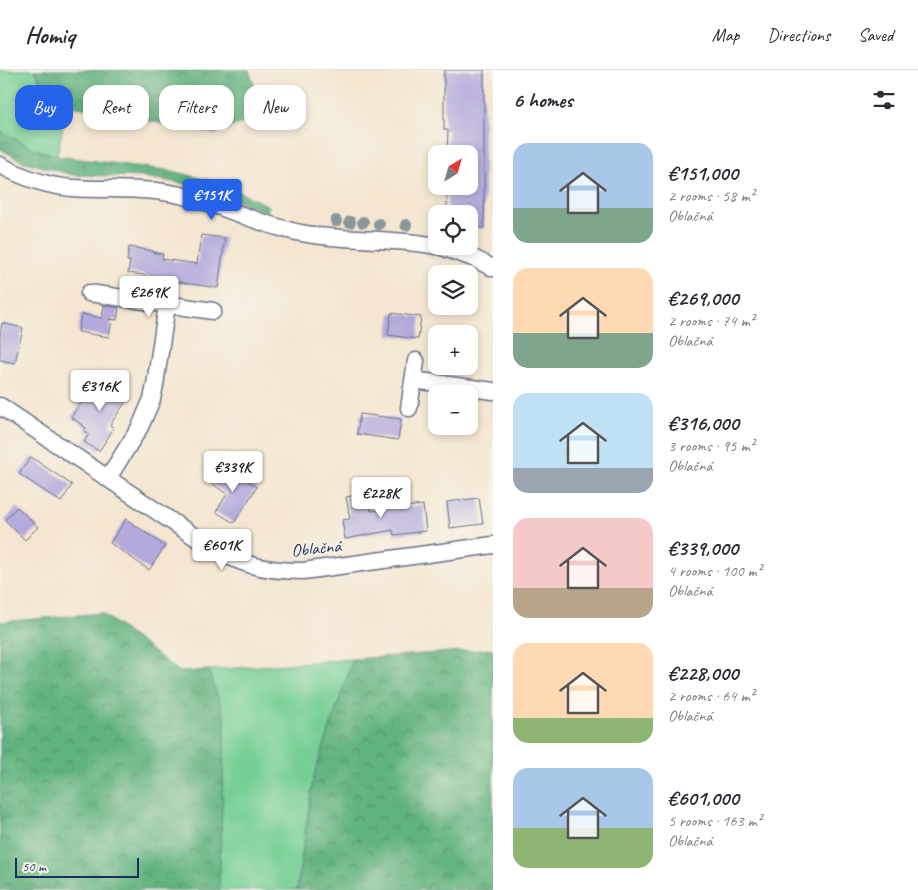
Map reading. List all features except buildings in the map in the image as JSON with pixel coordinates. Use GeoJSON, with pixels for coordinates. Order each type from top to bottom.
{"type":"FeatureCollection","features":[{"type":"Feature","properties":{"kind":"street"},"geometry":{"type":"LineString","coordinates":[[0,165],[42,183],[70,188],[162,192],[188,196],[265,224],[300,233],[336,238],[384,239],[428,244]]}},
{"type":"Feature","properties":{"kind":"street"},"geometry":{"type":"LineString","coordinates":[[464,255],[493,268]]}},
{"type":"Feature","properties":{"kind":"street"},"geometry":{"type":"LineString","coordinates":[[89,293],[213,311]]}},
{"type":"Feature","properties":{"kind":"street"},"geometry":{"type":"LineString","coordinates":[[108,478],[140,427],[152,399],[156,385],[168,305]]}},
{"type":"Feature","properties":{"kind":"street"},"geometry":{"type":"LineString","coordinates":[[409,408],[416,361]]}},
{"type":"Feature","properties":{"kind":"street"},"geometry":{"type":"LineString","coordinates":[[413,380],[493,391]]}},
{"type":"Feature","properties":{"kind":"street","name":"Oblačná"},"geometry":{"type":"LineString","coordinates":[[0,406],[224,555],[241,563],[264,569],[302,571],[493,545]]}},
{"type":"Feature","properties":{"kind":"green space"},"geometry":{"type":"Polygon","coordinates":[[[0,70],[35,70],[42,85],[15,85],[15,130],[62,130],[57,156],[34,149],[0,131],[0,70]]]}},
{"type":"Feature","properties":{"kind":"green space"},"geometry":{"type":"Polygon","coordinates":[[[35,70],[249,70],[254,85],[244,85],[244,122],[234,126],[234,85],[159,85],[159,123],[149,121],[149,85],[83,85],[83,108],[73,106],[73,85],[42,85],[35,70]]]}},
{"type":"Feature","properties":{"kind":"green space"},"geometry":{"type":"Polygon","coordinates":[[[195,130],[225,130],[215,134],[195,130]]]}},
{"type":"Feature","properties":{"kind":"green space"},"geometry":{"type":"Polygon","coordinates":[[[0,131],[34,149],[57,156],[173,171],[220,183],[269,206],[267,212],[198,186],[143,177],[73,175],[22,161],[0,149],[0,131]]]}},
{"type":"Feature","properties":{"kind":"green space"},"geometry":{"type":"Polygon","coordinates":[[[102,613],[180,672],[208,670],[225,718],[219,890],[0,890],[0,622],[102,613]]]}},
{"type":"Feature","properties":{"kind":"green space"},"geometry":{"type":"Polygon","coordinates":[[[493,649],[493,890],[297,890],[313,779],[353,659],[493,649]]]}},
{"type":"Feature","properties":{"kind":"green space"},"geometry":{"type":"Polygon","coordinates":[[[353,659],[313,779],[297,890],[219,890],[225,718],[208,670],[353,659]]]}}]}
